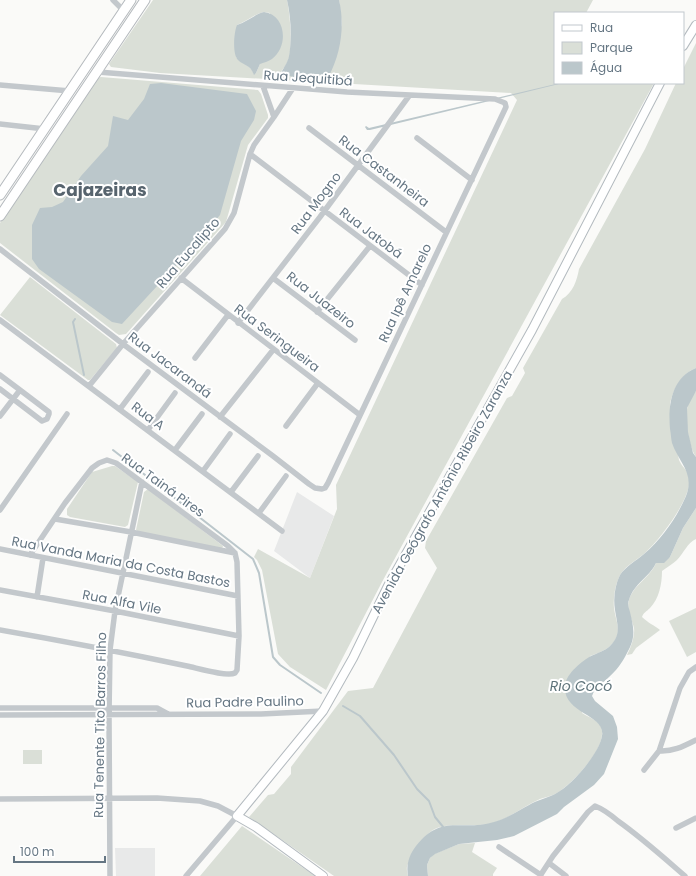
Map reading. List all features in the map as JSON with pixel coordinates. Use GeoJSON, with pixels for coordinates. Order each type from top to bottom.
{"type":"FeatureCollection","features":[{"type":"Feature","properties":{"kind":"main road"},"geometry":{"type":"LineString","coordinates":[[0,194],[131,0]]}},
{"type":"Feature","properties":{"kind":"main road"},"geometry":{"type":"LineString","coordinates":[[0,216],[145,0]]}},
{"type":"Feature","properties":{"kind":"main road"},"geometry":{"type":"LineString","coordinates":[[124,11],[132,20]]}},
{"type":"Feature","properties":{"kind":"street"},"geometry":{"type":"LineString","coordinates":[[113,0],[124,11]]}},
{"type":"Feature","properties":{"kind":"street"},"geometry":{"type":"LineString","coordinates":[[684,44],[696,25]]}},
{"type":"Feature","properties":{"kind":"street","name":"Rua Jequitibá"},"geometry":{"type":"LineString","coordinates":[[98,72],[263,86],[410,96],[495,99],[505,103],[506,107],[503,114]]}},
{"type":"Feature","properties":{"kind":"street","name":"Avenida Geógrafo Antônio Ribeiro Zaranza"},"geometry":{"type":"LineString","coordinates":[[186,876],[238,816],[323,711],[353,658],[392,579],[532,330],[659,84]]}},
{"type":"Feature","properties":{"kind":"street"},"geometry":{"type":"LineString","coordinates":[[0,85],[70,92]]}},
{"type":"Feature","properties":{"kind":"street"},"geometry":{"type":"LineString","coordinates":[[263,86],[274,117]]}},
{"type":"Feature","properties":{"kind":"street","name":"Rua Eucalipto"},"geometry":{"type":"LineString","coordinates":[[89,386],[123,344],[225,229],[234,213],[250,154],[254,145],[293,88]]}},
{"type":"Feature","properties":{"kind":"street","name":"Rua Mogno"},"geometry":{"type":"LineString","coordinates":[[238,323],[410,96]]}},
{"type":"Feature","properties":{"kind":"street","name":"Rua Ipê Amarelo"},"geometry":{"type":"LineString","coordinates":[[328,483],[503,114]]}},
{"type":"Feature","properties":{"kind":"street"},"geometry":{"type":"LineString","coordinates":[[0,124],[45,129]]}},
{"type":"Feature","properties":{"kind":"street","name":"Rua Castanheira"},"geometry":{"type":"LineString","coordinates":[[309,128],[446,232]]}},
{"type":"Feature","properties":{"kind":"street"},"geometry":{"type":"LineString","coordinates":[[417,138],[472,180]]}},
{"type":"Feature","properties":{"kind":"street","name":"Rua Jatobá"},"geometry":{"type":"LineString","coordinates":[[250,154],[422,286]]}},
{"type":"Feature","properties":{"kind":"street"},"geometry":{"type":"LineString","coordinates":[[0,194],[13,196]]}},
{"type":"Feature","properties":{"kind":"street"},"geometry":{"type":"LineString","coordinates":[[317,312],[370,246]]}},
{"type":"Feature","properties":{"kind":"street","name":"Rua Jacarandá"},"geometry":{"type":"LineString","coordinates":[[0,250],[308,484],[315,488],[322,489],[325,488],[328,483]]}},
{"type":"Feature","properties":{"kind":"street","name":"Rua Seringueira"},"geometry":{"type":"LineString","coordinates":[[181,278],[273,350],[360,415]]}},
{"type":"Feature","properties":{"kind":"street","name":"Rua Juazeiro"},"geometry":{"type":"LineString","coordinates":[[273,278],[355,340]]}},
{"type":"Feature","properties":{"kind":"street"},"geometry":{"type":"LineString","coordinates":[[195,358],[228,315]]}},
{"type":"Feature","properties":{"kind":"street","name":"Rua A"},"geometry":{"type":"LineString","coordinates":[[0,320],[282,531]]}},
{"type":"Feature","properties":{"kind":"street"},"geometry":{"type":"LineString","coordinates":[[220,417],[273,350]]}},
{"type":"Feature","properties":{"kind":"street"},"geometry":{"type":"LineString","coordinates":[[120,409],[148,372]]}},
{"type":"Feature","properties":{"kind":"street"},"geometry":{"type":"LineString","coordinates":[[0,375],[50,414],[47,419],[42,420],[0,390]]}},
{"type":"Feature","properties":{"kind":"street"},"geometry":{"type":"LineString","coordinates":[[286,426],[318,384]]}},
{"type":"Feature","properties":{"kind":"street"},"geometry":{"type":"LineString","coordinates":[[0,416],[20,390]]}},
{"type":"Feature","properties":{"kind":"street"},"geometry":{"type":"LineString","coordinates":[[148,430],[175,393]]}},
{"type":"Feature","properties":{"kind":"street"},"geometry":{"type":"LineString","coordinates":[[0,510],[67,414]]}},
{"type":"Feature","properties":{"kind":"street"},"geometry":{"type":"LineString","coordinates":[[175,450],[202,414]]}},
{"type":"Feature","properties":{"kind":"street"},"geometry":{"type":"LineString","coordinates":[[203,471],[230,434]]}},
{"type":"Feature","properties":{"kind":"street"},"geometry":{"type":"LineString","coordinates":[[231,492],[258,456]]}},
{"type":"Feature","properties":{"kind":"street","name":"Rua Tainá Pires"},"geometry":{"type":"LineString","coordinates":[[30,555],[86,475],[99,462],[107,460],[111,460],[142,482],[228,546],[235,554]]}},
{"type":"Feature","properties":{"kind":"street"},"geometry":{"type":"LineString","coordinates":[[259,513],[286,476]]}},
{"type":"Feature","properties":{"kind":"street","name":"Rua Tenente Tito Barros Filho"},"geometry":{"type":"LineString","coordinates":[[110,876],[110,650],[123,573],[142,482]]}},
{"type":"Feature","properties":{"kind":"street"},"geometry":{"type":"LineString","coordinates":[[0,630],[110,650],[201,668],[228,675],[235,673],[237,670],[239,636],[237,562],[235,554],[131,532],[56,519]]}},
{"type":"Feature","properties":{"kind":"street","name":"Rua Vanda Maria da Costa Bastos"},"geometry":{"type":"LineString","coordinates":[[0,549],[238,596]]}},
{"type":"Feature","properties":{"kind":"street"},"geometry":{"type":"LineString","coordinates":[[37,598],[43,558]]}},
{"type":"Feature","properties":{"kind":"street","name":"Rua Alfa Vile"},"geometry":{"type":"LineString","coordinates":[[0,590],[37,598],[116,611],[239,636]]}},
{"type":"Feature","properties":{"kind":"street"},"geometry":{"type":"LineString","coordinates":[[644,770],[659,751],[680,688],[689,672],[696,667]]}},
{"type":"Feature","properties":{"kind":"street","name":"Rua Padre Paulino"},"geometry":{"type":"LineString","coordinates":[[0,708],[157,708],[168,714]]}},
{"type":"Feature","properties":{"kind":"street","name":"Rua Padre Paulino"},"geometry":{"type":"LineString","coordinates":[[0,715],[261,714],[323,711]]}},
{"type":"Feature","properties":{"kind":"street"},"geometry":{"type":"LineString","coordinates":[[659,751],[665,752],[676,750],[696,740]]}},
{"type":"Feature","properties":{"kind":"street"},"geometry":{"type":"LineString","coordinates":[[0,799],[157,798],[191,800],[218,806],[256,827],[322,876]]}},
{"type":"Feature","properties":{"kind":"street"},"geometry":{"type":"LineString","coordinates":[[499,847],[540,876],[553,856],[588,812],[595,806],[606,812],[657,851],[685,876]]}},
{"type":"Feature","properties":{"kind":"street"},"geometry":{"type":"LineString","coordinates":[[676,828],[696,818]]}},
{"type":"Feature","properties":{"kind":"street"},"geometry":{"type":"LineString","coordinates":[[549,863],[566,876]]}},
{"type":"Feature","properties":{"kind":"shaded area"},"geometry":{"type":"Polygon","coordinates":[[[297,492],[334,516],[310,578],[274,551],[297,492]]]}},
{"type":"Feature","properties":{"kind":"shaded area"},"geometry":{"type":"Polygon","coordinates":[[[115,848],[155,848],[155,876],[116,876],[115,848]]]}},
{"type":"Feature","properties":{"kind":"green space"},"geometry":{"type":"Polygon","coordinates":[[[153,0],[287,0],[291,40],[290,55],[281,72],[306,78],[318,76],[325,77],[342,24],[339,0],[593,0],[587,12],[554,12],[554,84],[653,84],[382,582],[326,690],[290,667],[278,654],[262,570],[254,557],[258,549],[310,578],[337,509],[336,485],[517,100],[511,93],[160,73],[111,67],[109,64],[153,0]],[[264,12],[237,25],[236,57],[251,69],[254,74],[256,73],[260,64],[270,13],[264,12]]]}},
{"type":"Feature","properties":{"kind":"green space"},"geometry":{"type":"Polygon","coordinates":[[[696,43],[696,368],[686,374],[679,382],[670,403],[679,460],[688,473],[689,485],[678,512],[665,531],[645,553],[622,571],[618,579],[614,600],[618,633],[614,642],[609,647],[590,656],[582,713],[600,725],[602,735],[600,744],[595,754],[580,773],[555,794],[540,799],[493,823],[479,825],[454,825],[439,827],[433,830],[422,841],[412,856],[407,867],[408,876],[334,876],[249,817],[268,795],[274,794],[291,774],[291,767],[348,691],[373,688],[437,568],[425,548],[426,541],[507,398],[512,396],[525,373],[523,368],[562,299],[574,286],[579,269],[645,149],[676,84],[684,84],[684,67],[696,43]]]}},
{"type":"Feature","properties":{"kind":"green space"},"geometry":{"type":"Polygon","coordinates":[[[101,77],[258,90],[261,94],[268,115],[268,118],[248,145],[226,222],[126,334],[119,335],[0,243],[0,223],[96,78],[101,77]]]}},
{"type":"Feature","properties":{"kind":"green space"},"geometry":{"type":"Polygon","coordinates":[[[30,277],[116,344],[117,348],[90,380],[0,315],[30,277]]]}},
{"type":"Feature","properties":{"kind":"green space"},"geometry":{"type":"Polygon","coordinates":[[[696,391],[696,457],[687,427],[687,414],[689,402],[696,391]]]}},
{"type":"Feature","properties":{"kind":"green space"},"geometry":{"type":"Polygon","coordinates":[[[115,466],[138,482],[128,525],[125,527],[70,517],[67,515],[67,509],[92,472],[115,466]]]}},
{"type":"Feature","properties":{"kind":"green space"},"geometry":{"type":"Polygon","coordinates":[[[148,489],[223,546],[222,549],[140,533],[136,530],[144,492],[148,489]]]}},
{"type":"Feature","properties":{"kind":"green space"},"geometry":{"type":"Polygon","coordinates":[[[696,508],[696,539],[674,563],[662,571],[661,586],[658,596],[642,617],[660,630],[636,648],[632,654],[627,655],[634,634],[634,628],[628,606],[631,594],[650,573],[656,563],[670,557],[683,528],[696,508]]]}},
{"type":"Feature","properties":{"kind":"green space"},"geometry":{"type":"Polygon","coordinates":[[[696,608],[696,652],[687,657],[669,621],[696,608]]]}},
{"type":"Feature","properties":{"kind":"green space"},"geometry":{"type":"Polygon","coordinates":[[[23,750],[42,750],[42,764],[23,764],[23,750]]]}},
{"type":"Feature","properties":{"kind":"green space"},"geometry":{"type":"Polygon","coordinates":[[[242,826],[305,869],[315,876],[200,876],[242,826]]]}},
{"type":"Feature","properties":{"kind":"green space"},"geometry":{"type":"Polygon","coordinates":[[[475,843],[472,852],[497,868],[493,876],[428,876],[427,865],[430,858],[434,854],[459,844],[475,843]]]}},
{"type":"Feature","properties":{"kind":"water"},"geometry":{"type":"Polygon","coordinates":[[[287,0],[339,0],[342,19],[341,39],[329,76],[306,78],[293,77],[281,73],[287,62],[291,42],[287,0]]]}},
{"type":"Feature","properties":{"kind":"water"},"geometry":{"type":"Polygon","coordinates":[[[264,12],[271,14],[277,19],[281,25],[283,39],[281,47],[277,53],[272,59],[260,64],[254,75],[251,69],[240,62],[236,57],[234,48],[235,33],[237,25],[264,12]]]}},
{"type":"Feature","properties":{"kind":"water"},"geometry":{"type":"Polygon","coordinates":[[[161,83],[247,94],[256,111],[254,120],[241,141],[220,215],[195,245],[122,324],[112,322],[39,269],[32,259],[32,225],[40,208],[52,207],[63,202],[81,176],[108,146],[113,116],[128,120],[144,99],[150,84],[161,83]]]}},
{"type":"Feature","properties":{"kind":"water"},"geometry":{"type":"Polygon","coordinates":[[[559,84],[370,130],[367,130],[365,127],[366,126],[369,128],[559,84]]]}},
{"type":"Feature","properties":{"kind":"water","name":"Rio Cocó"},"geometry":{"type":"Polygon","coordinates":[[[696,368],[696,391],[687,408],[688,432],[693,453],[696,457],[696,508],[683,528],[670,557],[664,563],[656,563],[650,573],[631,594],[628,604],[632,623],[632,642],[619,667],[593,693],[592,696],[595,701],[613,716],[617,727],[618,739],[604,774],[594,785],[557,814],[514,836],[497,840],[459,844],[435,854],[430,858],[427,865],[428,876],[408,876],[407,872],[409,860],[416,846],[425,836],[435,830],[452,825],[482,825],[498,821],[535,802],[555,794],[576,777],[596,752],[602,736],[601,729],[597,723],[570,702],[566,695],[566,681],[579,664],[606,649],[614,642],[618,629],[614,596],[620,575],[628,566],[651,548],[663,535],[674,520],[686,496],[689,481],[685,468],[672,443],[670,411],[676,386],[681,379],[696,368]]]}},
{"type":"Feature","properties":{"kind":"waterway"},"geometry":{"type":"LineString","coordinates":[[75,319],[73,322],[84,375]]}},
{"type":"Feature","properties":{"kind":"waterway"},"geometry":{"type":"LineString","coordinates":[[113,450],[253,559],[259,573],[273,657],[280,665],[321,693]]}},
{"type":"Feature","properties":{"kind":"waterway"},"geometry":{"type":"LineString","coordinates":[[343,706],[360,716],[394,755],[417,789],[429,801],[435,817],[444,828]]}},
{"type":"Feature","properties":{"kind":"district","name":"Cajazeiras"},"geometry":{"type":"Point","coordinates":[100,190]}}]}
